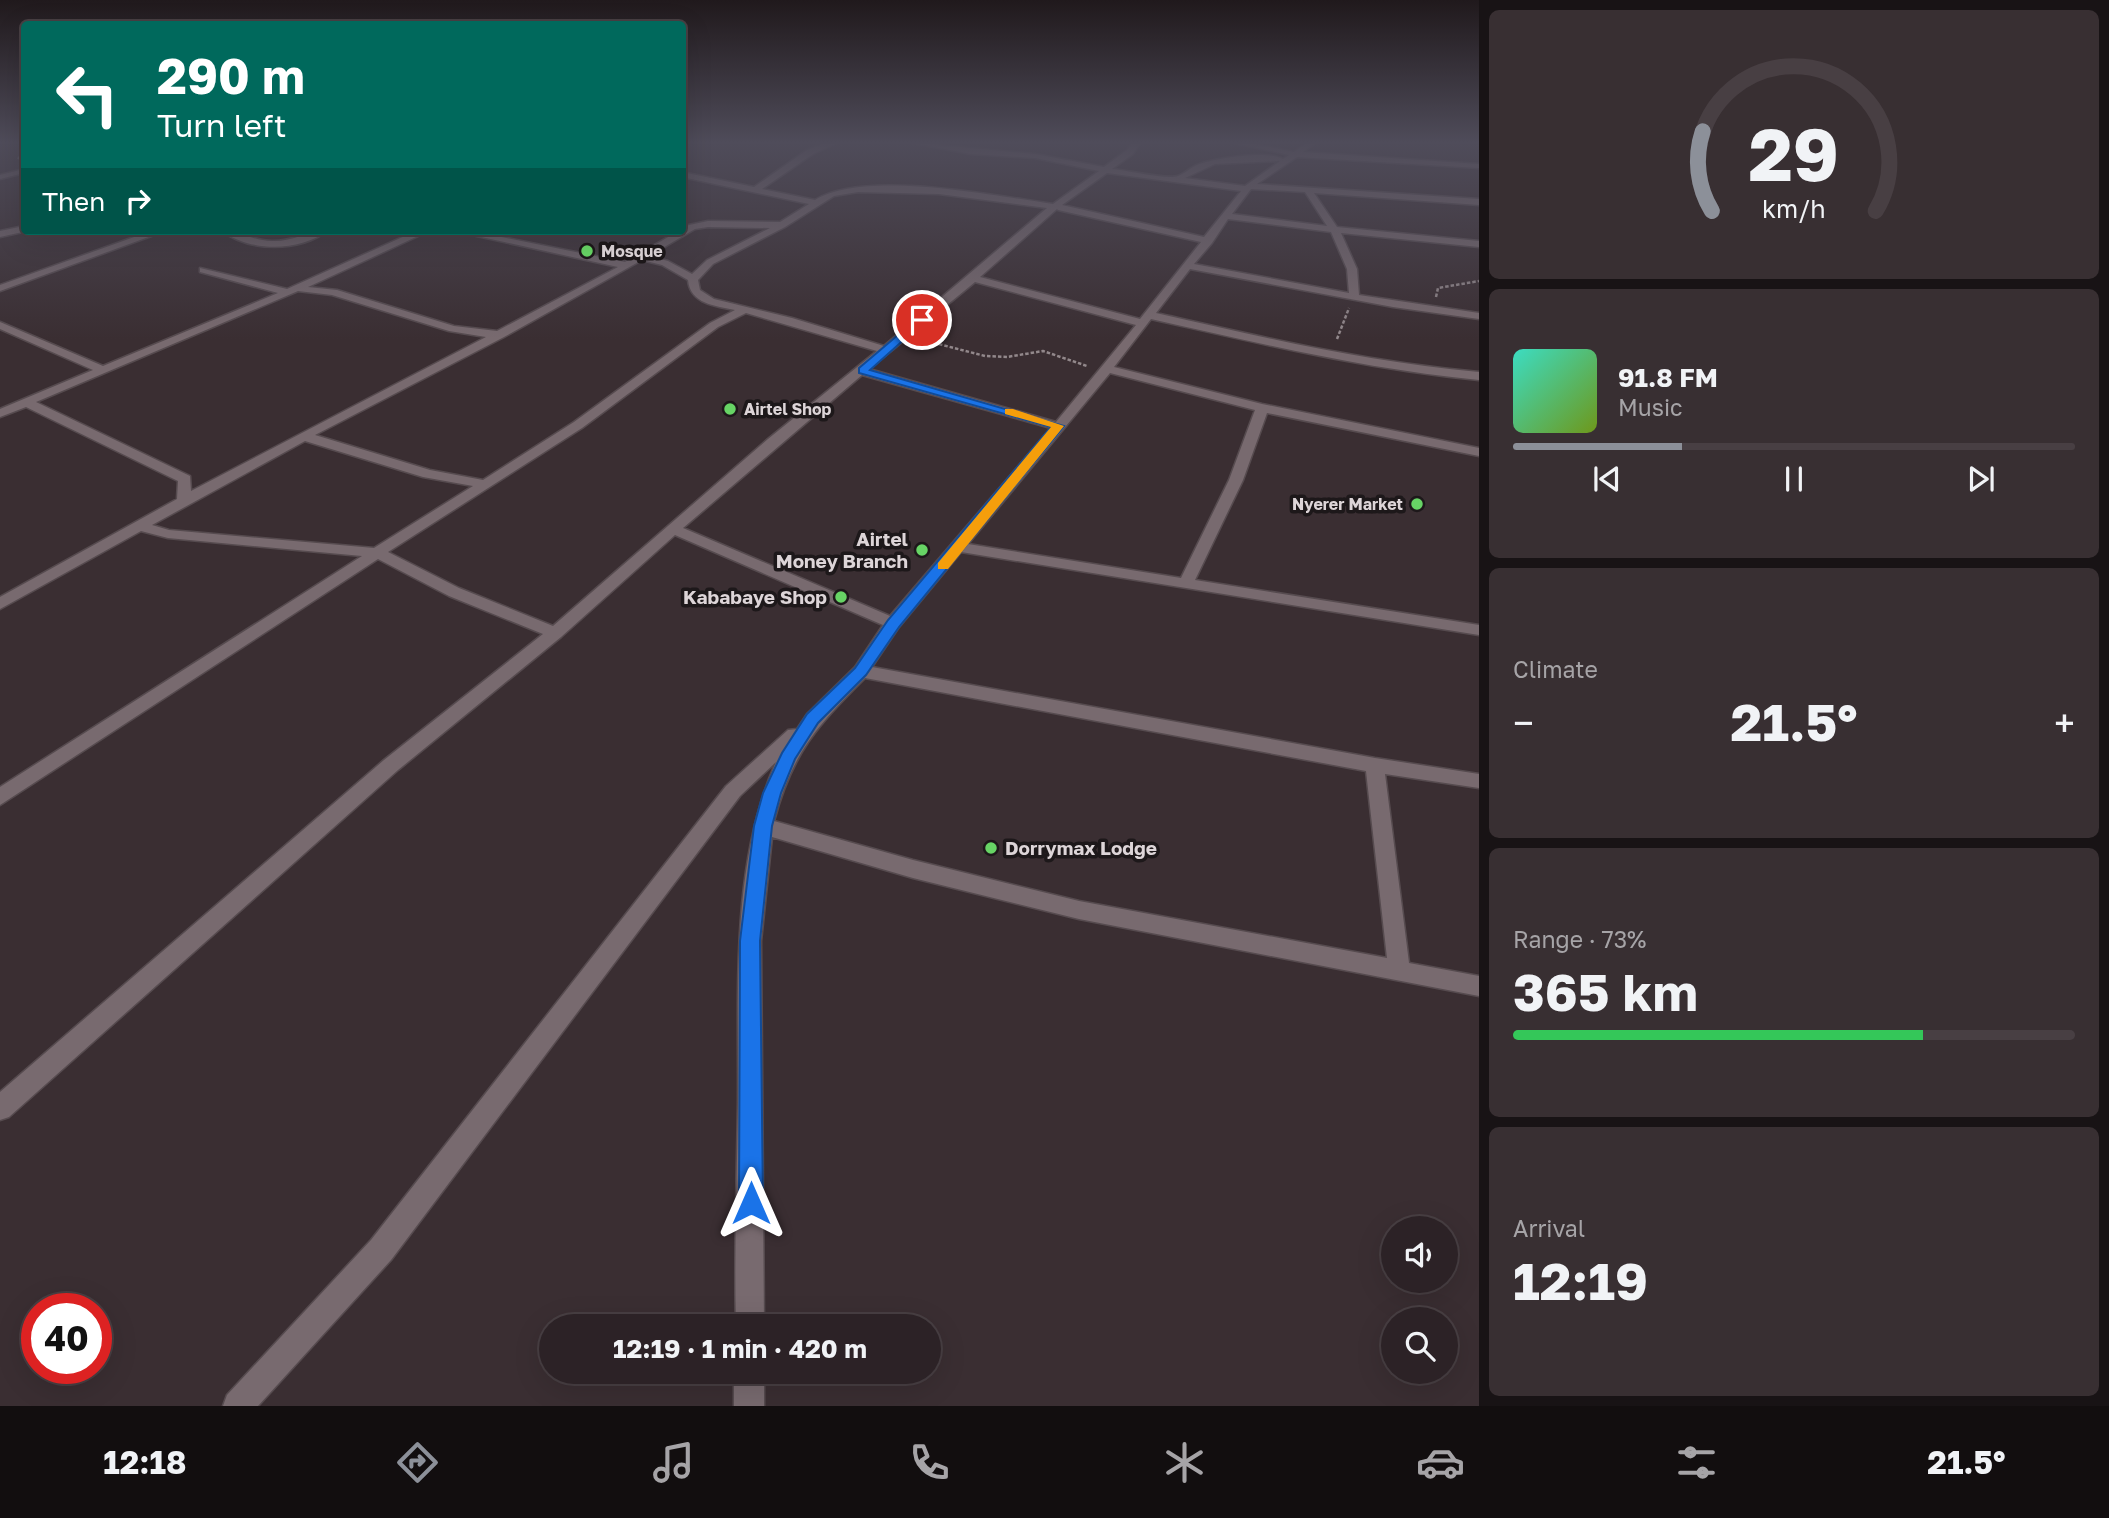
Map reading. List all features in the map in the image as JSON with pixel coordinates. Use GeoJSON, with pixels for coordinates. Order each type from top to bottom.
{"type":"FeatureCollection","features":[{"type":"Feature","properties":{"kind":"street"},"geometry":{"type":"LineString","coordinates":[[693,279],[710,262],[782,225],[809,208]]}},
{"type":"Feature","properties":{"kind":"street"},"geometry":{"type":"LineString","coordinates":[[0,1108],[391,765],[555,633],[774,442],[973,278],[1042,216],[1055,208]]}},
{"type":"Feature","properties":{"kind":"street"},"geometry":{"type":"LineString","coordinates":[[1063,208],[1209,241]]}},
{"type":"Feature","properties":{"kind":"street"},"geometry":{"type":"LineString","coordinates":[[238,1406],[381,1251],[733,791],[813,719],[861,671],[893,623],[1106,370],[1190,266],[1232,208]]}},
{"type":"Feature","properties":{"kind":"street"},"geometry":{"type":"LineString","coordinates":[[1321,208],[1337,230],[1354,278],[1354,297]]}},
{"type":"Feature","properties":{"kind":"street"},"geometry":{"type":"LineString","coordinates":[[1042,216],[1088,215]]}},
{"type":"Feature","properties":{"kind":"street"},"geometry":{"type":"LineString","coordinates":[[1226,216],[1479,244]]}},
{"type":"Feature","properties":{"kind":"street"},"geometry":{"type":"LineString","coordinates":[[686,232],[697,225],[782,225]]}},
{"type":"Feature","properties":{"kind":"street"},"geometry":{"type":"LineString","coordinates":[[0,234],[21,230]]}},
{"type":"Feature","properties":{"kind":"street"},"geometry":{"type":"LineString","coordinates":[[0,289],[149,235]]}},
{"type":"Feature","properties":{"kind":"street"},"geometry":{"type":"LineString","coordinates":[[236,235],[252,242],[271,245],[296,243],[313,235]]}},
{"type":"Feature","properties":{"kind":"street"},"geometry":{"type":"LineString","coordinates":[[0,413],[415,235]]}},
{"type":"Feature","properties":{"kind":"street"},"geometry":{"type":"LineString","coordinates":[[478,235],[629,266]]}},
{"type":"Feature","properties":{"kind":"street"},"geometry":{"type":"LineString","coordinates":[[0,604],[233,473],[500,335],[629,266],[681,235]]}},
{"type":"Feature","properties":{"kind":"street"},"geometry":{"type":"LineString","coordinates":[[643,258],[665,263],[693,279]]}},
{"type":"Feature","properties":{"kind":"street"},"geometry":{"type":"LineString","coordinates":[[1190,266],[1354,297],[1479,316]]}},
{"type":"Feature","properties":{"kind":"street"},"geometry":{"type":"LineString","coordinates":[[203,270],[291,290],[324,290],[453,329],[500,335]]}},
{"type":"Feature","properties":{"kind":"street"},"geometry":{"type":"LineString","coordinates":[[320,278],[324,290]]}},
{"type":"Feature","properties":{"kind":"street"},"geometry":{"type":"LineString","coordinates":[[973,278],[1145,319],[1332,357],[1403,369],[1479,376]]}},
{"type":"Feature","properties":{"kind":"street"},"geometry":{"type":"LineString","coordinates":[[693,279],[694,290],[699,296],[886,350]]}},
{"type":"Feature","properties":{"kind":"street"},"geometry":{"type":"LineString","coordinates":[[0,797],[165,688],[578,425],[714,325],[743,310]]}},
{"type":"Feature","properties":{"kind":"street"},"geometry":{"type":"LineString","coordinates":[[0,325],[103,370]]}},
{"type":"Feature","properties":{"kind":"street"},"geometry":{"type":"LineString","coordinates":[[1106,370],[1262,408],[1479,452]]}},
{"type":"Feature","properties":{"kind":"street"},"geometry":{"type":"LineString","coordinates":[[862,371],[1058,426]]}},
{"type":"Feature","properties":{"kind":"street"},"geometry":{"type":"LineString","coordinates":[[26,402],[185,479],[233,473]]}},
{"type":"Feature","properties":{"kind":"street"},"geometry":{"type":"LineString","coordinates":[[1186,582],[1236,480],[1262,408]]}},
{"type":"Feature","properties":{"kind":"street"},"geometry":{"type":"LineString","coordinates":[[307,437],[428,474],[484,484]]}},
{"type":"Feature","properties":{"kind":"street"},"geometry":{"type":"LineString","coordinates":[[184,500],[185,479]]}},
{"type":"Feature","properties":{"kind":"street"},"geometry":{"type":"LineString","coordinates":[[141,526],[168,534],[291,543],[378,553],[454,592],[555,633]]}},
{"type":"Feature","properties":{"kind":"street"},"geometry":{"type":"LineString","coordinates":[[675,530],[893,623]]}},
{"type":"Feature","properties":{"kind":"street"},"geometry":{"type":"LineString","coordinates":[[959,547],[1479,629]]}},
{"type":"Feature","properties":{"kind":"street"},"geometry":{"type":"LineString","coordinates":[[861,671],[1375,765],[1479,780]]}},
{"type":"Feature","properties":{"kind":"street"},"geometry":{"type":"LineString","coordinates":[[750,1314],[750,941],[763,826],[772,793],[788,757],[813,719]]}},
{"type":"Feature","properties":{"kind":"street"},"geometry":{"type":"LineString","coordinates":[[1375,765],[1399,969]]}},
{"type":"Feature","properties":{"kind":"street"},"geometry":{"type":"LineString","coordinates":[[763,826],[913,869],[1079,910],[1479,986]]}},
{"type":"Feature","properties":{"kind":"street"},"geometry":{"type":"LineString","coordinates":[[749,1406],[750,1384]]}},
{"type":"Feature","properties":{"kind":"path"},"geometry":{"type":"LineString","coordinates":[[1440,311],[1435,295],[1438,288],[1479,281]]}},
{"type":"Feature","properties":{"kind":"path"},"geometry":{"type":"LineString","coordinates":[[1332,357],[1340,327],[1354,297]]}},
{"type":"Feature","properties":{"kind":"path"},"geometry":{"type":"LineString","coordinates":[[904,335],[985,356],[1007,357],[1028,352],[1049,352],[1106,370]]}},
{"type":"Feature","properties":{"kind":"slow traffic"},"geometry":{"type":"LineString","coordinates":[[943,566],[1058,426],[1009,412]]}},
{"type":"Feature","properties":{"kind":"place","name":"Mosque"},"geometry":{"type":"Point","coordinates":[587,251]}},
{"type":"Feature","properties":{"kind":"place","name":"Airtel Shop"},"geometry":{"type":"Point","coordinates":[730,409]}},
{"type":"Feature","properties":{"kind":"place","name":"Nyerer Market"},"geometry":{"type":"Point","coordinates":[1417,504]}},
{"type":"Feature","properties":{"kind":"place","name":"Airtel Money Branch"},"geometry":{"type":"Point","coordinates":[922,550]}},
{"type":"Feature","properties":{"kind":"place","name":"Kababaye Shop"},"geometry":{"type":"Point","coordinates":[841,597]}},
{"type":"Feature","properties":{"kind":"place","name":"Dorrymax Lodge"},"geometry":{"type":"Point","coordinates":[991,848]}},
{"type":"Feature","properties":{"kind":"route"},"geometry":{"type":"LineString","coordinates":[[751,1203],[750,941],[763,826],[772,793],[788,757],[813,719],[861,671],[893,623],[1058,426],[862,371],[922,320]]}}]}
